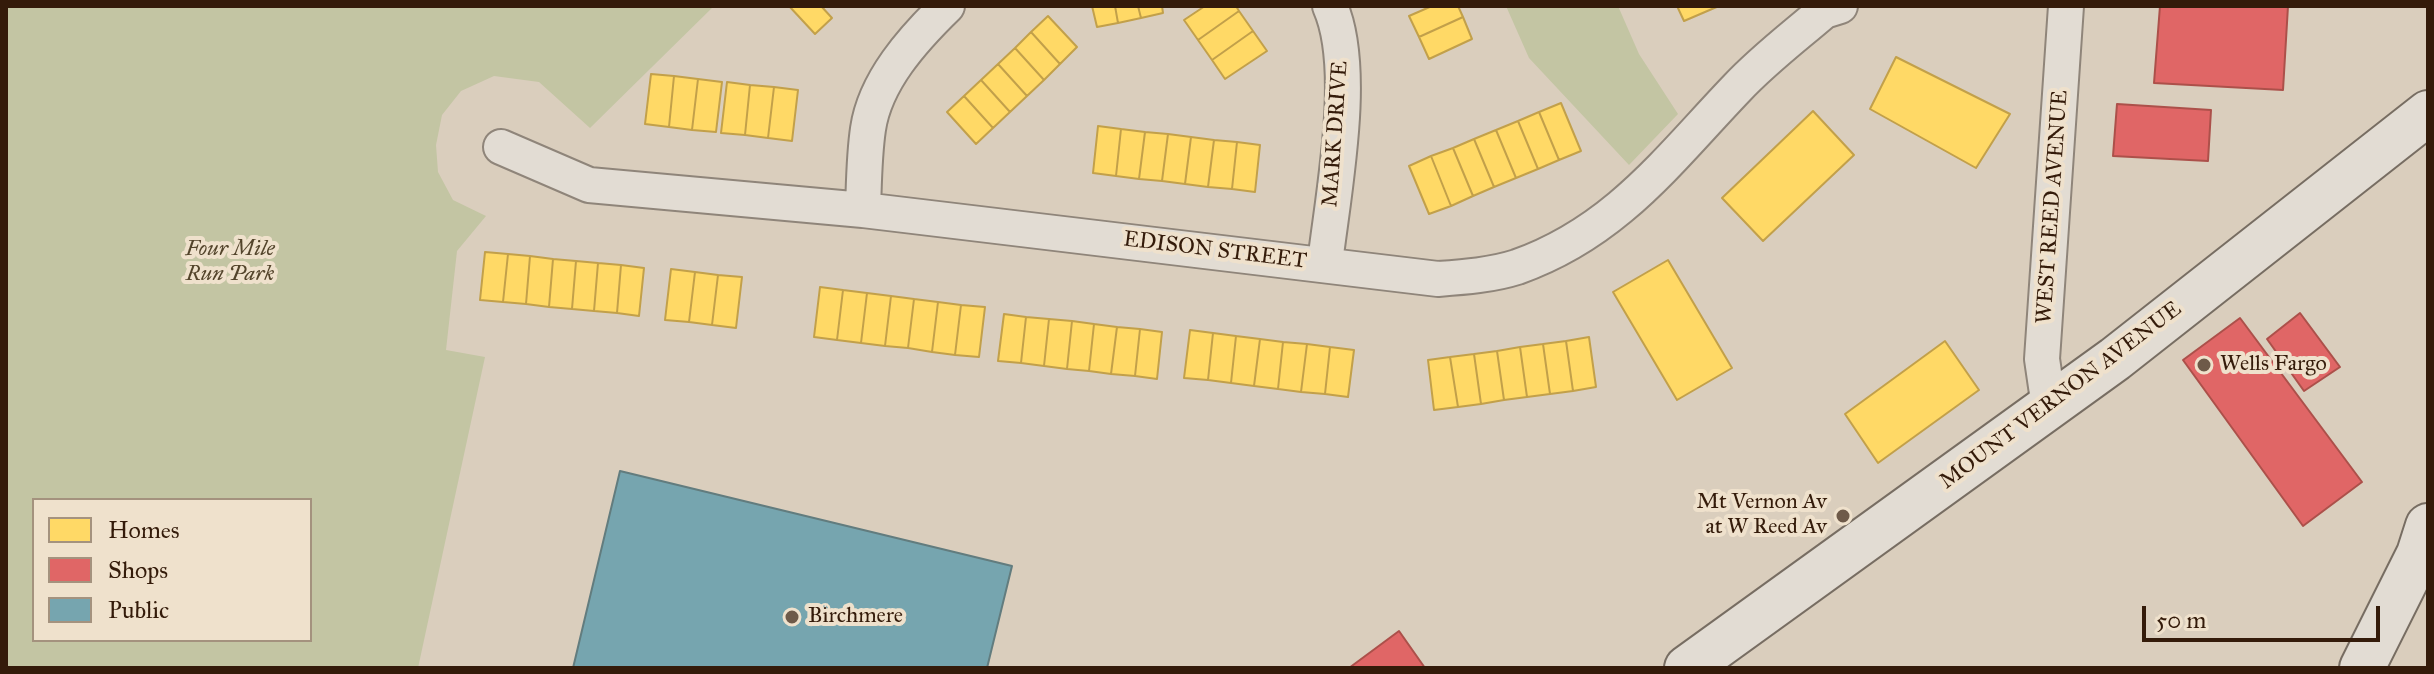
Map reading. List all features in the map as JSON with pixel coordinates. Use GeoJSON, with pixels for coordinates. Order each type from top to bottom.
{"type":"FeatureCollection","features":[{"type":"Feature","properties":{"kind":"main road","name":"MOUNT VERNON AVENUE"},"geometry":{"type":"LineString","coordinates":[[1687,668],[2115,359],[2428,113]]}},
{"type":"Feature","properties":{"kind":"main road"},"geometry":{"type":"LineString","coordinates":[[2362,668],[2419,554],[2428,526]]}},
{"type":"Feature","properties":{"kind":"street"},"geometry":{"type":"LineString","coordinates":[[863,210],[868,128],[877,98],[891,71],[947,6]]}},
{"type":"Feature","properties":{"kind":"street","name":"MARK DRIVE"},"geometry":{"type":"LineString","coordinates":[[1325,263],[1343,88],[1342,53],[1330,6]]}},
{"type":"Feature","properties":{"kind":"street","name":"WEST REED AVENUE"},"geometry":{"type":"LineString","coordinates":[[2049,407],[2042,359],[2066,6]]}},
{"type":"Feature","properties":{"kind":"street","name":"EDISON STREET"},"geometry":{"type":"LineString","coordinates":[[501,147],[589,185],[863,210],[1325,263],[1438,279],[1479,276],[1517,267],[1575,240],[1610,217],[1645,188],[1740,84],[1828,8]]}},
{"type":"Feature","properties":{"kind":"green space","name":"Four Mile Run Park"},"geometry":{"type":"Polygon","coordinates":[[[6,6],[714,6],[590,128],[539,82],[494,76],[461,91],[442,115],[436,145],[438,172],[453,200],[486,216],[457,251],[446,350],[485,357],[418,668],[6,668],[6,6]]]}},
{"type":"Feature","properties":{"kind":"green space"},"geometry":{"type":"Polygon","coordinates":[[[1506,6],[1618,6],[1639,54],[1678,114],[1629,165],[1529,58],[1506,6]]]}},
{"type":"Feature","properties":{"kind":"building: Homes"},"geometry":{"type":"Polygon","coordinates":[[[789,6],[821,6],[832,18],[815,34],[789,6]]]}},
{"type":"Feature","properties":{"kind":"building: Homes"},"geometry":{"type":"Polygon","coordinates":[[[1092,6],[1115,6],[1118,23],[1097,27],[1092,6]]]}},
{"type":"Feature","properties":{"kind":"building: Homes"},"geometry":{"type":"Polygon","coordinates":[[[1115,6],[1138,6],[1141,18],[1118,23],[1115,6]]]}},
{"type":"Feature","properties":{"kind":"building: Homes"},"geometry":{"type":"Polygon","coordinates":[[[1138,6],[1162,6],[1163,13],[1141,18],[1138,6]]]}},
{"type":"Feature","properties":{"kind":"building: Homes"},"geometry":{"type":"Polygon","coordinates":[[[1205,6],[1236,6],[1239,11],[1198,40],[1184,20],[1205,6]]]}},
{"type":"Feature","properties":{"kind":"building: Homes"},"geometry":{"type":"Polygon","coordinates":[[[1432,6],[1458,6],[1463,17],[1419,37],[1409,16],[1432,6]]]}},
{"type":"Feature","properties":{"kind":"building: Homes"},"geometry":{"type":"Polygon","coordinates":[[[1677,6],[1719,6],[1684,21],[1677,6]]]}},
{"type":"Feature","properties":{"kind":"building: Homes"},"geometry":{"type":"Polygon","coordinates":[[[1239,11],[1253,31],[1212,60],[1198,40],[1239,11]]]}},
{"type":"Feature","properties":{"kind":"building: Homes"},"geometry":{"type":"Polygon","coordinates":[[[1048,16],[1077,47],[1060,64],[1031,32],[1048,16]]]}},
{"type":"Feature","properties":{"kind":"building: Homes"},"geometry":{"type":"Polygon","coordinates":[[[1463,17],[1472,39],[1429,59],[1419,37],[1463,17]]]}},
{"type":"Feature","properties":{"kind":"building: Homes"},"geometry":{"type":"Polygon","coordinates":[[[1253,31],[1267,51],[1225,79],[1212,60],[1253,31]]]}},
{"type":"Feature","properties":{"kind":"building: Homes"},"geometry":{"type":"Polygon","coordinates":[[[1031,32],[1060,64],[1044,80],[1015,48],[1031,32]]]}},
{"type":"Feature","properties":{"kind":"building: Homes"},"geometry":{"type":"Polygon","coordinates":[[[1015,48],[1044,80],[1027,96],[998,64],[1015,48]]]}},
{"type":"Feature","properties":{"kind":"building: Homes"},"geometry":{"type":"Polygon","coordinates":[[[1896,57],[2010,114],[1976,168],[1870,109],[1896,57]]]}},
{"type":"Feature","properties":{"kind":"building: Homes"},"geometry":{"type":"Polygon","coordinates":[[[998,64],[1027,96],[1010,112],[981,80],[998,64]]]}},
{"type":"Feature","properties":{"kind":"building: Homes"},"geometry":{"type":"Polygon","coordinates":[[[651,74],[674,76],[669,127],[645,124],[651,74]]]}},
{"type":"Feature","properties":{"kind":"building: Homes"},"geometry":{"type":"Polygon","coordinates":[[[674,76],[698,79],[692,130],[669,127],[674,76]]]}},
{"type":"Feature","properties":{"kind":"building: Homes"},"geometry":{"type":"Polygon","coordinates":[[[698,79],[722,82],[716,132],[692,130],[698,79]]]}},
{"type":"Feature","properties":{"kind":"building: Homes"},"geometry":{"type":"Polygon","coordinates":[[[981,80],[1010,112],[993,128],[964,96],[981,80]]]}},
{"type":"Feature","properties":{"kind":"building: Homes"},"geometry":{"type":"Polygon","coordinates":[[[727,82],[750,85],[745,135],[721,133],[727,82]]]}},
{"type":"Feature","properties":{"kind":"building: Homes"},"geometry":{"type":"Polygon","coordinates":[[[750,85],[774,87],[768,138],[745,135],[750,85]]]}},
{"type":"Feature","properties":{"kind":"building: Homes"},"geometry":{"type":"Polygon","coordinates":[[[774,87],[798,90],[792,141],[768,138],[774,87]]]}},
{"type":"Feature","properties":{"kind":"building: Homes"},"geometry":{"type":"Polygon","coordinates":[[[964,96],[993,128],[976,144],[947,112],[964,96]]]}},
{"type":"Feature","properties":{"kind":"building: Homes"},"geometry":{"type":"Polygon","coordinates":[[[1561,103],[1581,151],[1559,160],[1539,112],[1561,103]]]}},
{"type":"Feature","properties":{"kind":"building: Homes"},"geometry":{"type":"Polygon","coordinates":[[[1813,111],[1854,155],[1763,241],[1722,198],[1813,111]]]}},
{"type":"Feature","properties":{"kind":"building: Homes"},"geometry":{"type":"Polygon","coordinates":[[[1539,112],[1559,160],[1538,169],[1518,121],[1539,112]]]}},
{"type":"Feature","properties":{"kind":"building: Homes"},"geometry":{"type":"Polygon","coordinates":[[[1518,121],[1538,169],[1516,178],[1496,130],[1518,121]]]}},
{"type":"Feature","properties":{"kind":"building: Homes"},"geometry":{"type":"Polygon","coordinates":[[[1098,126],[1121,129],[1116,176],[1093,173],[1098,126]]]}},
{"type":"Feature","properties":{"kind":"building: Homes"},"geometry":{"type":"Polygon","coordinates":[[[1121,129],[1145,132],[1139,179],[1116,176],[1121,129]]]}},
{"type":"Feature","properties":{"kind":"building: Homes"},"geometry":{"type":"Polygon","coordinates":[[[1496,130],[1516,178],[1494,187],[1474,139],[1496,130]]]}},
{"type":"Feature","properties":{"kind":"building: Homes"},"geometry":{"type":"Polygon","coordinates":[[[1145,132],[1168,134],[1162,181],[1139,179],[1145,132]]]}},
{"type":"Feature","properties":{"kind":"building: Homes"},"geometry":{"type":"Polygon","coordinates":[[[1168,134],[1191,137],[1185,184],[1162,181],[1168,134]]]}},
{"type":"Feature","properties":{"kind":"building: Homes"},"geometry":{"type":"Polygon","coordinates":[[[1191,137],[1214,140],[1208,187],[1185,184],[1191,137]]]}},
{"type":"Feature","properties":{"kind":"building: Homes"},"geometry":{"type":"Polygon","coordinates":[[[1474,139],[1494,187],[1473,196],[1453,148],[1474,139]]]}},
{"type":"Feature","properties":{"kind":"building: Homes"},"geometry":{"type":"Polygon","coordinates":[[[1214,140],[1237,142],[1232,189],[1208,187],[1214,140]]]}},
{"type":"Feature","properties":{"kind":"building: Homes"},"geometry":{"type":"Polygon","coordinates":[[[1237,142],[1260,145],[1255,192],[1232,189],[1237,142]]]}},
{"type":"Feature","properties":{"kind":"building: Homes"},"geometry":{"type":"Polygon","coordinates":[[[1453,148],[1473,196],[1451,206],[1431,156],[1453,148]]]}},
{"type":"Feature","properties":{"kind":"building: Homes"},"geometry":{"type":"Polygon","coordinates":[[[1431,156],[1451,206],[1429,214],[1409,166],[1431,156]]]}},
{"type":"Feature","properties":{"kind":"building: Homes"},"geometry":{"type":"Polygon","coordinates":[[[485,252],[508,254],[503,302],[480,300],[485,252]]]}},
{"type":"Feature","properties":{"kind":"building: Homes"},"geometry":{"type":"Polygon","coordinates":[[[508,254],[530,256],[526,304],[503,302],[508,254]]]}},
{"type":"Feature","properties":{"kind":"building: Homes"},"geometry":{"type":"Polygon","coordinates":[[[530,256],[553,259],[549,307],[526,304],[530,256]]]}},
{"type":"Feature","properties":{"kind":"building: Homes"},"geometry":{"type":"Polygon","coordinates":[[[553,259],[576,261],[572,309],[549,307],[553,259]]]}},
{"type":"Feature","properties":{"kind":"building: Homes"},"geometry":{"type":"Polygon","coordinates":[[[1668,260],[1732,368],[1677,400],[1613,292],[1668,260]]]}},
{"type":"Feature","properties":{"kind":"building: Homes"},"geometry":{"type":"Polygon","coordinates":[[[576,261],[598,263],[594,311],[572,309],[576,261]]]}},
{"type":"Feature","properties":{"kind":"building: Homes"},"geometry":{"type":"Polygon","coordinates":[[[598,263],[621,265],[617,313],[594,311],[598,263]]]}},
{"type":"Feature","properties":{"kind":"building: Homes"},"geometry":{"type":"Polygon","coordinates":[[[621,265],[644,268],[639,316],[617,313],[621,265]]]}},
{"type":"Feature","properties":{"kind":"building: Homes"},"geometry":{"type":"Polygon","coordinates":[[[671,269],[695,272],[689,322],[665,320],[671,269]]]}},
{"type":"Feature","properties":{"kind":"building: Homes"},"geometry":{"type":"Polygon","coordinates":[[[695,272],[718,275],[712,325],[689,322],[695,272]]]}},
{"type":"Feature","properties":{"kind":"building: Homes"},"geometry":{"type":"Polygon","coordinates":[[[718,275],[742,277],[736,328],[712,325],[718,275]]]}},
{"type":"Feature","properties":{"kind":"building: Homes"},"geometry":{"type":"Polygon","coordinates":[[[820,287],[843,290],[837,340],[814,337],[820,287]]]}},
{"type":"Feature","properties":{"kind":"building: Homes"},"geometry":{"type":"Polygon","coordinates":[[[843,290],[867,293],[861,343],[837,340],[843,290]]]}},
{"type":"Feature","properties":{"kind":"building: Homes"},"geometry":{"type":"Polygon","coordinates":[[[867,293],[891,296],[885,346],[861,343],[867,293]]]}},
{"type":"Feature","properties":{"kind":"building: Homes"},"geometry":{"type":"Polygon","coordinates":[[[891,296],[914,299],[908,348],[885,346],[891,296]]]}},
{"type":"Feature","properties":{"kind":"building: Homes"},"geometry":{"type":"Polygon","coordinates":[[[914,299],[938,302],[932,352],[908,348],[914,299]]]}},
{"type":"Feature","properties":{"kind":"building: Homes"},"geometry":{"type":"Polygon","coordinates":[[[938,302],[961,305],[955,355],[932,352],[938,302]]]}},
{"type":"Feature","properties":{"kind":"building: Homes"},"geometry":{"type":"Polygon","coordinates":[[[961,305],[985,307],[979,357],[955,355],[961,305]]]}},
{"type":"Feature","properties":{"kind":"building: Homes"},"geometry":{"type":"Polygon","coordinates":[[[1004,314],[1026,317],[1021,363],[998,361],[1004,314]]]}},
{"type":"Feature","properties":{"kind":"building: Homes"},"geometry":{"type":"Polygon","coordinates":[[[1026,317],[1049,319],[1044,366],[1021,363],[1026,317]]]}},
{"type":"Feature","properties":{"kind":"building: Homes"},"geometry":{"type":"Polygon","coordinates":[[[1049,319],[1072,321],[1067,369],[1044,366],[1049,319]]]}},
{"type":"Feature","properties":{"kind":"building: Homes"},"geometry":{"type":"Polygon","coordinates":[[[1072,321],[1094,324],[1089,371],[1067,369],[1072,321]]]}},
{"type":"Feature","properties":{"kind":"building: Homes"},"geometry":{"type":"Polygon","coordinates":[[[1094,324],[1117,327],[1111,374],[1089,371],[1094,324]]]}},
{"type":"Feature","properties":{"kind":"building: Homes"},"geometry":{"type":"Polygon","coordinates":[[[1117,327],[1140,329],[1135,376],[1111,374],[1117,327]]]}},
{"type":"Feature","properties":{"kind":"building: Homes"},"geometry":{"type":"Polygon","coordinates":[[[1140,329],[1162,332],[1157,379],[1135,376],[1140,329]]]}},
{"type":"Feature","properties":{"kind":"building: Homes"},"geometry":{"type":"Polygon","coordinates":[[[1190,330],[1213,333],[1208,380],[1184,378],[1190,330]]]}},
{"type":"Feature","properties":{"kind":"building: Homes"},"geometry":{"type":"Polygon","coordinates":[[[1213,333],[1236,336],[1231,383],[1208,380],[1213,333]]]}},
{"type":"Feature","properties":{"kind":"building: Homes"},"geometry":{"type":"Polygon","coordinates":[[[1236,336],[1260,339],[1254,386],[1231,383],[1236,336]]]}},
{"type":"Feature","properties":{"kind":"building: Homes"},"geometry":{"type":"Polygon","coordinates":[[[1589,337],[1596,387],[1573,391],[1566,341],[1589,337]]]}},
{"type":"Feature","properties":{"kind":"building: Homes"},"geometry":{"type":"Polygon","coordinates":[[[1260,339],[1283,342],[1278,389],[1254,386],[1260,339]]]}},
{"type":"Feature","properties":{"kind":"building: Homes"},"geometry":{"type":"Polygon","coordinates":[[[1566,341],[1573,391],[1550,394],[1543,344],[1566,341]]]}},
{"type":"Feature","properties":{"kind":"building: Homes"},"geometry":{"type":"Polygon","coordinates":[[[1945,341],[1979,390],[1878,463],[1845,414],[1945,341]]]}},
{"type":"Feature","properties":{"kind":"building: Homes"},"geometry":{"type":"Polygon","coordinates":[[[1283,342],[1307,344],[1301,392],[1278,389],[1283,342]]]}},
{"type":"Feature","properties":{"kind":"building: Homes"},"geometry":{"type":"Polygon","coordinates":[[[1307,344],[1330,347],[1325,394],[1301,392],[1307,344]]]}},
{"type":"Feature","properties":{"kind":"building: Homes"},"geometry":{"type":"Polygon","coordinates":[[[1543,344],[1550,394],[1527,397],[1520,347],[1543,344]]]}},
{"type":"Feature","properties":{"kind":"building: Homes"},"geometry":{"type":"Polygon","coordinates":[[[1330,347],[1354,350],[1348,397],[1325,394],[1330,347]]]}},
{"type":"Feature","properties":{"kind":"building: Homes"},"geometry":{"type":"Polygon","coordinates":[[[1520,347],[1527,397],[1504,400],[1497,351],[1520,347]]]}},
{"type":"Feature","properties":{"kind":"building: Homes"},"geometry":{"type":"Polygon","coordinates":[[[1497,351],[1504,400],[1481,404],[1474,354],[1497,351]]]}},
{"type":"Feature","properties":{"kind":"building: Homes"},"geometry":{"type":"Polygon","coordinates":[[[1474,354],[1481,404],[1458,407],[1450,357],[1474,354]]]}},
{"type":"Feature","properties":{"kind":"building: Homes"},"geometry":{"type":"Polygon","coordinates":[[[1450,357],[1458,407],[1434,410],[1428,360],[1450,357]]]}},
{"type":"Feature","properties":{"kind":"building: Shops"},"geometry":{"type":"Polygon","coordinates":[[[2160,6],[2288,6],[2283,90],[2154,83],[2160,6]]]}},
{"type":"Feature","properties":{"kind":"building: Shops"},"geometry":{"type":"Polygon","coordinates":[[[2117,104],[2211,110],[2208,161],[2113,156],[2117,104]]]}},
{"type":"Feature","properties":{"kind":"building: Shops"},"geometry":{"type":"Polygon","coordinates":[[[2300,313],[2340,367],[2304,391],[2267,339],[2300,313]]]}},
{"type":"Feature","properties":{"kind":"building: Shops"},"geometry":{"type":"Polygon","coordinates":[[[2240,318],[2362,482],[2303,526],[2183,360],[2240,318]]]}},
{"type":"Feature","properties":{"kind":"building: Shops"},"geometry":{"type":"Polygon","coordinates":[[[1399,631],[1425,668],[1349,668],[1399,631]]]}},
{"type":"Feature","properties":{"kind":"building: Public","name":"Birchmere"},"geometry":{"type":"Polygon","coordinates":[[[620,471],[1012,566],[987,668],[573,668],[620,471]]]}},
{"type":"Feature","properties":{"kind":"place","name":"Wells Fargo"},"geometry":{"type":"Point","coordinates":[2204,365]}},
{"type":"Feature","properties":{"kind":"place","name":"Mt Vernon Av at W Reed Av"},"geometry":{"type":"Point","coordinates":[1843,516]}},
{"type":"Feature","properties":{"kind":"place","name":"Birchmere"},"geometry":{"type":"Point","coordinates":[792,617]}}]}
